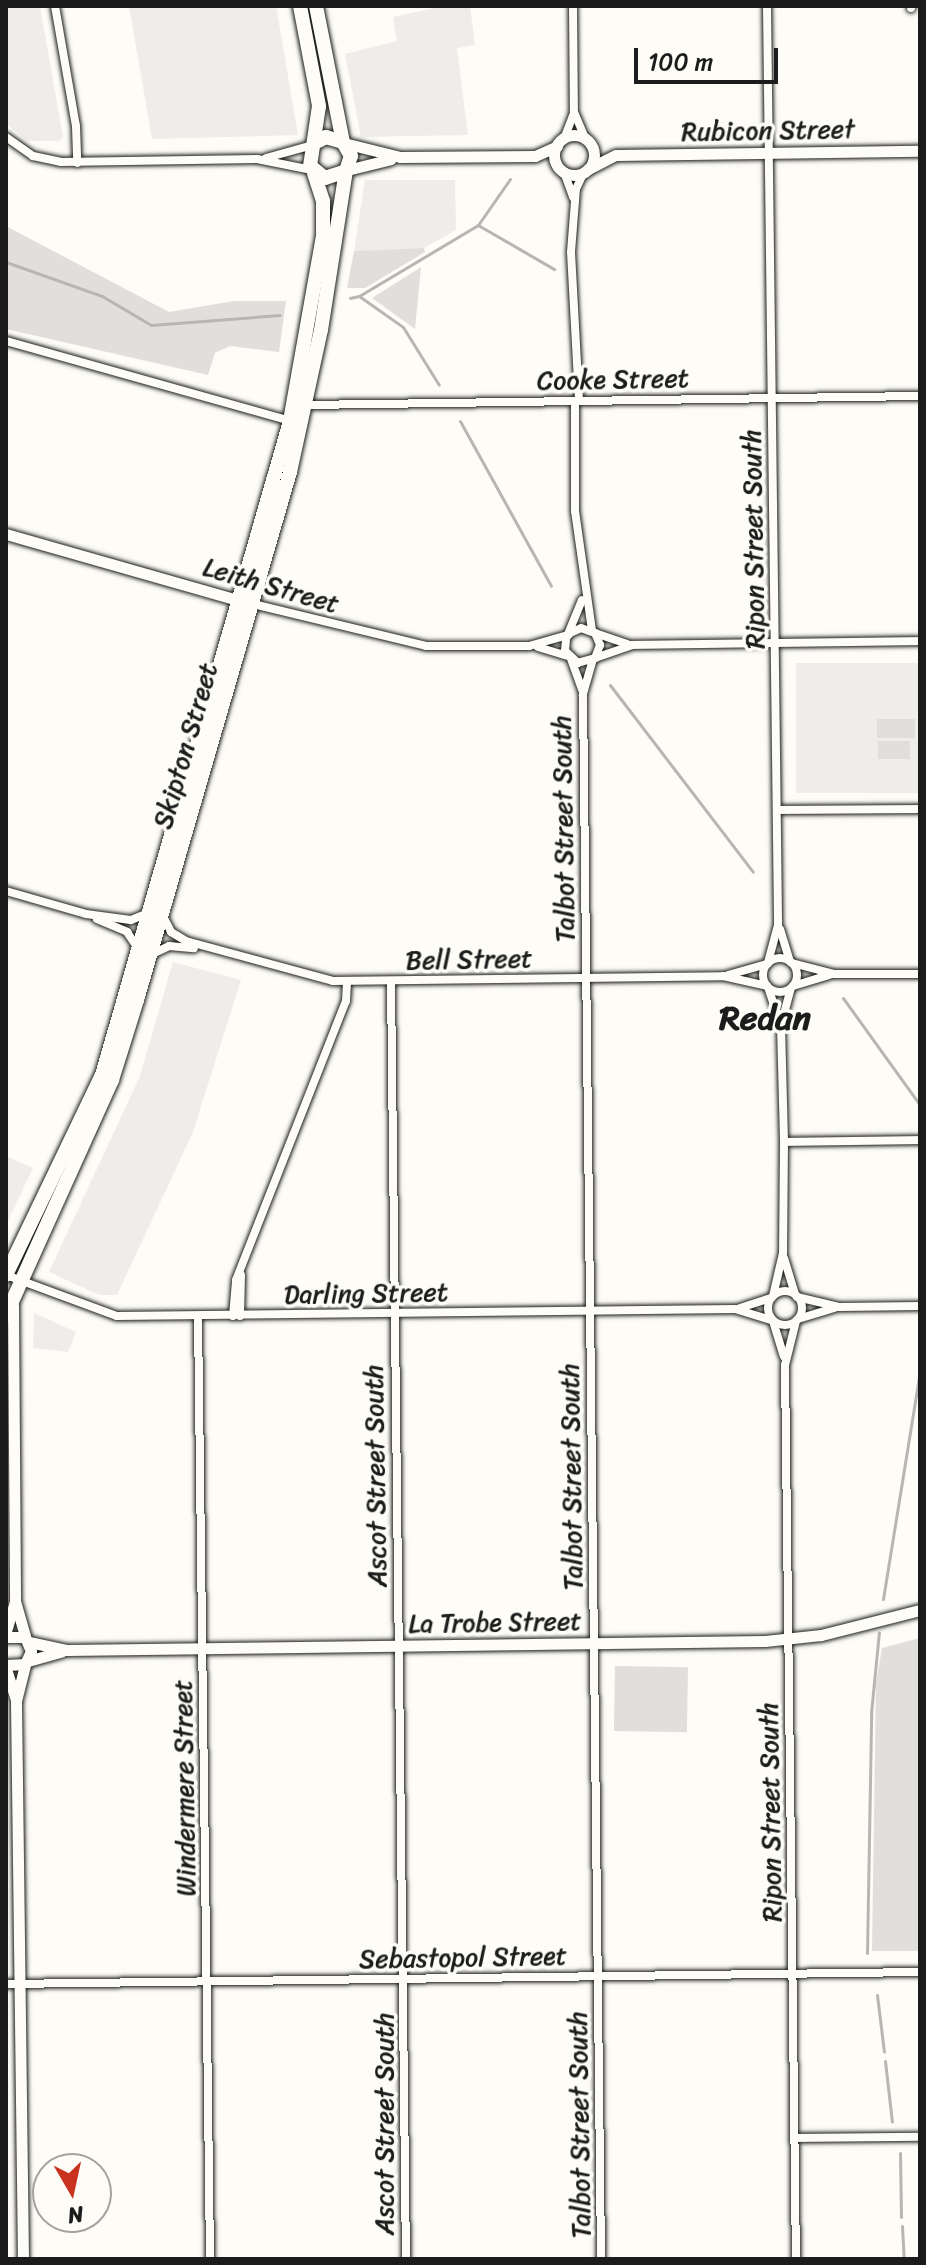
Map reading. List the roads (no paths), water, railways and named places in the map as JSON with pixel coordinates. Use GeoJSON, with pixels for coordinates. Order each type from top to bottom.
{"type":"FeatureCollection","features":[{"type":"Feature","properties":{"kind":"highway"},"geometry":{"type":"LineString","coordinates":[[300,6],[319,106],[314,144],[308,160],[313,171],[330,179],[347,170],[351,156],[344,142],[316,6]]}},
{"type":"Feature","properties":{"kind":"highway"},"geometry":{"type":"LineString","coordinates":[[314,144],[326,137],[344,142]]}},
{"type":"Feature","properties":{"kind":"highway","name":"Skipton Street"},"geometry":{"type":"LineString","coordinates":[[6,1315],[112,1080],[156,912],[253,604],[306,405],[347,170]]}},
{"type":"Feature","properties":{"kind":"highway","name":"Skipton Street"},"geometry":{"type":"LineString","coordinates":[[156,912],[235,599],[290,421],[323,235],[323,201],[313,171]]}},
{"type":"Feature","properties":{"kind":"highway","name":"Skipton Street"},"geometry":{"type":"LineString","coordinates":[[6,1275],[102,1075],[144,954]]}},
{"type":"Feature","properties":{"kind":"main road"},"geometry":{"type":"LineString","coordinates":[[347,170],[400,157],[535,156],[561,169],[586,170],[594,155],[588,141],[560,142],[535,156]]}},
{"type":"Feature","properties":{"kind":"main road","name":"Rubicon Street"},"geometry":{"type":"LineString","coordinates":[[588,141],[616,155]]}},
{"type":"Feature","properties":{"kind":"main road"},"geometry":{"type":"LineString","coordinates":[[344,142],[400,157]]}},
{"type":"Feature","properties":{"kind":"main road"},"geometry":{"type":"LineString","coordinates":[[560,142],[561,169]]}},
{"type":"Feature","properties":{"kind":"main road","name":"Rubicon Street"},"geometry":{"type":"LineString","coordinates":[[586,170],[616,155],[920,151]]}},
{"type":"Feature","properties":{"kind":"main road","name":"Leith Street"},"geometry":{"type":"LineString","coordinates":[[6,534],[253,604]]}},
{"type":"Feature","properties":{"kind":"main road"},"geometry":{"type":"LineString","coordinates":[[13,1300],[15,1601],[27,1640],[26,1662],[16,1701],[23,2259]]}},
{"type":"Feature","properties":{"kind":"main road"},"geometry":{"type":"LineString","coordinates":[[6,1389],[12,1416]]}},
{"type":"Feature","properties":{"kind":"main road"},"geometry":{"type":"LineString","coordinates":[[6,1634],[15,1601]]}},
{"type":"Feature","properties":{"kind":"main road","name":"La Trobe Street"},"geometry":{"type":"LineString","coordinates":[[6,1634],[67,1650],[789,1640],[920,1610]]}},
{"type":"Feature","properties":{"kind":"main road","name":"La Trobe Street"},"geometry":{"type":"LineString","coordinates":[[6,1667],[67,1650]]}},
{"type":"Feature","properties":{"kind":"main road"},"geometry":{"type":"LineString","coordinates":[[6,1667],[16,1701]]}},
{"type":"Feature","properties":{"kind":"street"},"geometry":{"type":"LineString","coordinates":[[55,6],[76,126],[77,163]]}},
{"type":"Feature","properties":{"kind":"street"},"geometry":{"type":"LineString","coordinates":[[573,6],[574,112],[588,141]]}},
{"type":"Feature","properties":{"kind":"street","name":"Ripon Street South"},"geometry":{"type":"LineString","coordinates":[[767,6],[778,810],[778,925],[768,964]]}},
{"type":"Feature","properties":{"kind":"street"},"geometry":{"type":"LineString","coordinates":[[560,142],[574,112]]}},
{"type":"Feature","properties":{"kind":"street"},"geometry":{"type":"LineString","coordinates":[[6,137],[40,158],[77,163],[257,159],[313,171]]}},
{"type":"Feature","properties":{"kind":"street"},"geometry":{"type":"LineString","coordinates":[[257,159],[314,144]]}},
{"type":"Feature","properties":{"kind":"street"},"geometry":{"type":"LineString","coordinates":[[561,169],[574,202]]}},
{"type":"Feature","properties":{"kind":"street"},"geometry":{"type":"LineString","coordinates":[[586,170],[574,202],[571,264],[577,400],[574,491],[584,591],[594,632],[600,643],[594,658]]}},
{"type":"Feature","properties":{"kind":"street"},"geometry":{"type":"LineString","coordinates":[[6,341],[290,421]]}},
{"type":"Feature","properties":{"kind":"street","name":"Cooke Street"},"geometry":{"type":"LineString","coordinates":[[306,405],[920,396]]}},
{"type":"Feature","properties":{"kind":"street"},"geometry":{"type":"LineString","coordinates":[[584,591],[565,646],[570,658],[594,658],[632,645],[920,641]]}},
{"type":"Feature","properties":{"kind":"street","name":"Leith Street"},"geometry":{"type":"LineString","coordinates":[[253,604],[415,645],[529,646],[570,658]]}},
{"type":"Feature","properties":{"kind":"street"},"geometry":{"type":"LineString","coordinates":[[569,634],[581,628],[632,645]]}},
{"type":"Feature","properties":{"kind":"street","name":"Leith Street"},"geometry":{"type":"LineString","coordinates":[[529,646],[569,634]]}},
{"type":"Feature","properties":{"kind":"street","name":"Talbot Street South"},"geometry":{"type":"LineString","coordinates":[[570,658],[583,695]]}},
{"type":"Feature","properties":{"kind":"street","name":"Talbot Street South"},"geometry":{"type":"LineString","coordinates":[[594,658],[583,695],[601,2259]]}},
{"type":"Feature","properties":{"kind":"street"},"geometry":{"type":"LineString","coordinates":[[778,810],[920,809]]}},
{"type":"Feature","properties":{"kind":"street"},"geometry":{"type":"LineString","coordinates":[[6,891],[86,914],[131,920],[156,912]]}},
{"type":"Feature","properties":{"kind":"street","name":"Bell Street"},"geometry":{"type":"LineString","coordinates":[[156,912],[176,937],[219,953]]}},
{"type":"Feature","properties":{"kind":"street"},"geometry":{"type":"LineString","coordinates":[[86,914],[129,934],[144,954]]}},
{"type":"Feature","properties":{"kind":"street","name":"Ripon Street South"},"geometry":{"type":"LineString","coordinates":[[778,925],[791,963]]}},
{"type":"Feature","properties":{"kind":"street","name":"Bell Street"},"geometry":{"type":"LineString","coordinates":[[144,954],[175,946],[347,982],[723,976],[767,986]]}},
{"type":"Feature","properties":{"kind":"street"},"geometry":{"type":"LineString","coordinates":[[791,963],[796,974],[781,1026],[783,1253],[768,1310],[773,1320],[785,1325],[839,1307]]}},
{"type":"Feature","properties":{"kind":"street"},"geometry":{"type":"LineString","coordinates":[[781,1026],[767,986],[768,964],[791,963],[834,974],[920,974]]}},
{"type":"Feature","properties":{"kind":"street","name":"Bell Street"},"geometry":{"type":"LineString","coordinates":[[723,976],[768,964]]}},
{"type":"Feature","properties":{"kind":"street"},"geometry":{"type":"LineString","coordinates":[[767,986],[780,992],[834,974]]}},
{"type":"Feature","properties":{"kind":"street","name":"Ascot Street South"},"geometry":{"type":"LineString","coordinates":[[391,981],[406,2259]]}},
{"type":"Feature","properties":{"kind":"street"},"geometry":{"type":"LineString","coordinates":[[237,1316],[233,1288],[345,1003],[347,982]]}},
{"type":"Feature","properties":{"kind":"street"},"geometry":{"type":"LineString","coordinates":[[784,1142],[920,1140]]}},
{"type":"Feature","properties":{"kind":"street"},"geometry":{"type":"LineString","coordinates":[[783,1253],[796,1296],[802,1305],[797,1320]]}},
{"type":"Feature","properties":{"kind":"street","name":"Darling Street"},"geometry":{"type":"LineString","coordinates":[[6,1275],[107,1315],[735,1309],[773,1320]]}},
{"type":"Feature","properties":{"kind":"street"},"geometry":{"type":"LineString","coordinates":[[772,1297],[784,1291],[839,1307],[920,1306]]}},
{"type":"Feature","properties":{"kind":"street","name":"Darling Street"},"geometry":{"type":"LineString","coordinates":[[735,1309],[772,1297]]}},
{"type":"Feature","properties":{"kind":"street","name":"Windermere Street"},"geometry":{"type":"LineString","coordinates":[[198,1316],[210,2259]]}},
{"type":"Feature","properties":{"kind":"street","name":"Ripon Street South"},"geometry":{"type":"LineString","coordinates":[[773,1320],[785,1365],[796,2259]]}},
{"type":"Feature","properties":{"kind":"street","name":"Ripon Street South"},"geometry":{"type":"LineString","coordinates":[[785,1365],[797,1320]]}},
{"type":"Feature","properties":{"kind":"street","name":"Sebastopol Street"},"geometry":{"type":"LineString","coordinates":[[6,1984],[920,1972]]}},
{"type":"Feature","properties":{"kind":"street"},"geometry":{"type":"LineString","coordinates":[[795,2138],[920,2137]]}},
{"type":"Feature","properties":{"kind":"waterway"},"geometry":{"type":"LineString","coordinates":[[359,296],[478,225],[510,179]]}},
{"type":"Feature","properties":{"kind":"waterway"},"geometry":{"type":"LineString","coordinates":[[478,225],[554,269]]}},
{"type":"Feature","properties":{"kind":"waterway"},"geometry":{"type":"LineString","coordinates":[[6,262],[102,296],[151,325],[280,315]]}},
{"type":"Feature","properties":{"kind":"waterway"},"geometry":{"type":"LineString","coordinates":[[350,298],[359,296],[403,327],[439,385]]}},
{"type":"Feature","properties":{"kind":"waterway"},"geometry":{"type":"LineString","coordinates":[[460,421],[551,586]]}},
{"type":"Feature","properties":{"kind":"waterway"},"geometry":{"type":"LineString","coordinates":[[610,685],[753,872]]}},
{"type":"Feature","properties":{"kind":"waterway"},"geometry":{"type":"LineString","coordinates":[[843,998],[920,1105]]}},
{"type":"Feature","properties":{"kind":"waterway"},"geometry":{"type":"LineString","coordinates":[[883,1599],[920,1370]]}},
{"type":"Feature","properties":{"kind":"waterway"},"geometry":{"type":"LineString","coordinates":[[867,1953],[871,1713],[879,1632]]}},
{"type":"Feature","properties":{"kind":"waterway"},"geometry":{"type":"LineString","coordinates":[[877,1995],[884,2052]]}},
{"type":"Feature","properties":{"kind":"waterway"},"geometry":{"type":"LineString","coordinates":[[885,2061],[892,2122]]}},
{"type":"Feature","properties":{"kind":"waterway"},"geometry":{"type":"LineString","coordinates":[[900,2153],[901,2217]]}},
{"type":"Feature","properties":{"kind":"waterway"},"geometry":{"type":"LineString","coordinates":[[902,2226],[904,2259]]}},
{"type":"Feature","properties":{"kind":"district","name":"Redan"},"geometry":{"type":"Point","coordinates":[765,1019]}}]}
